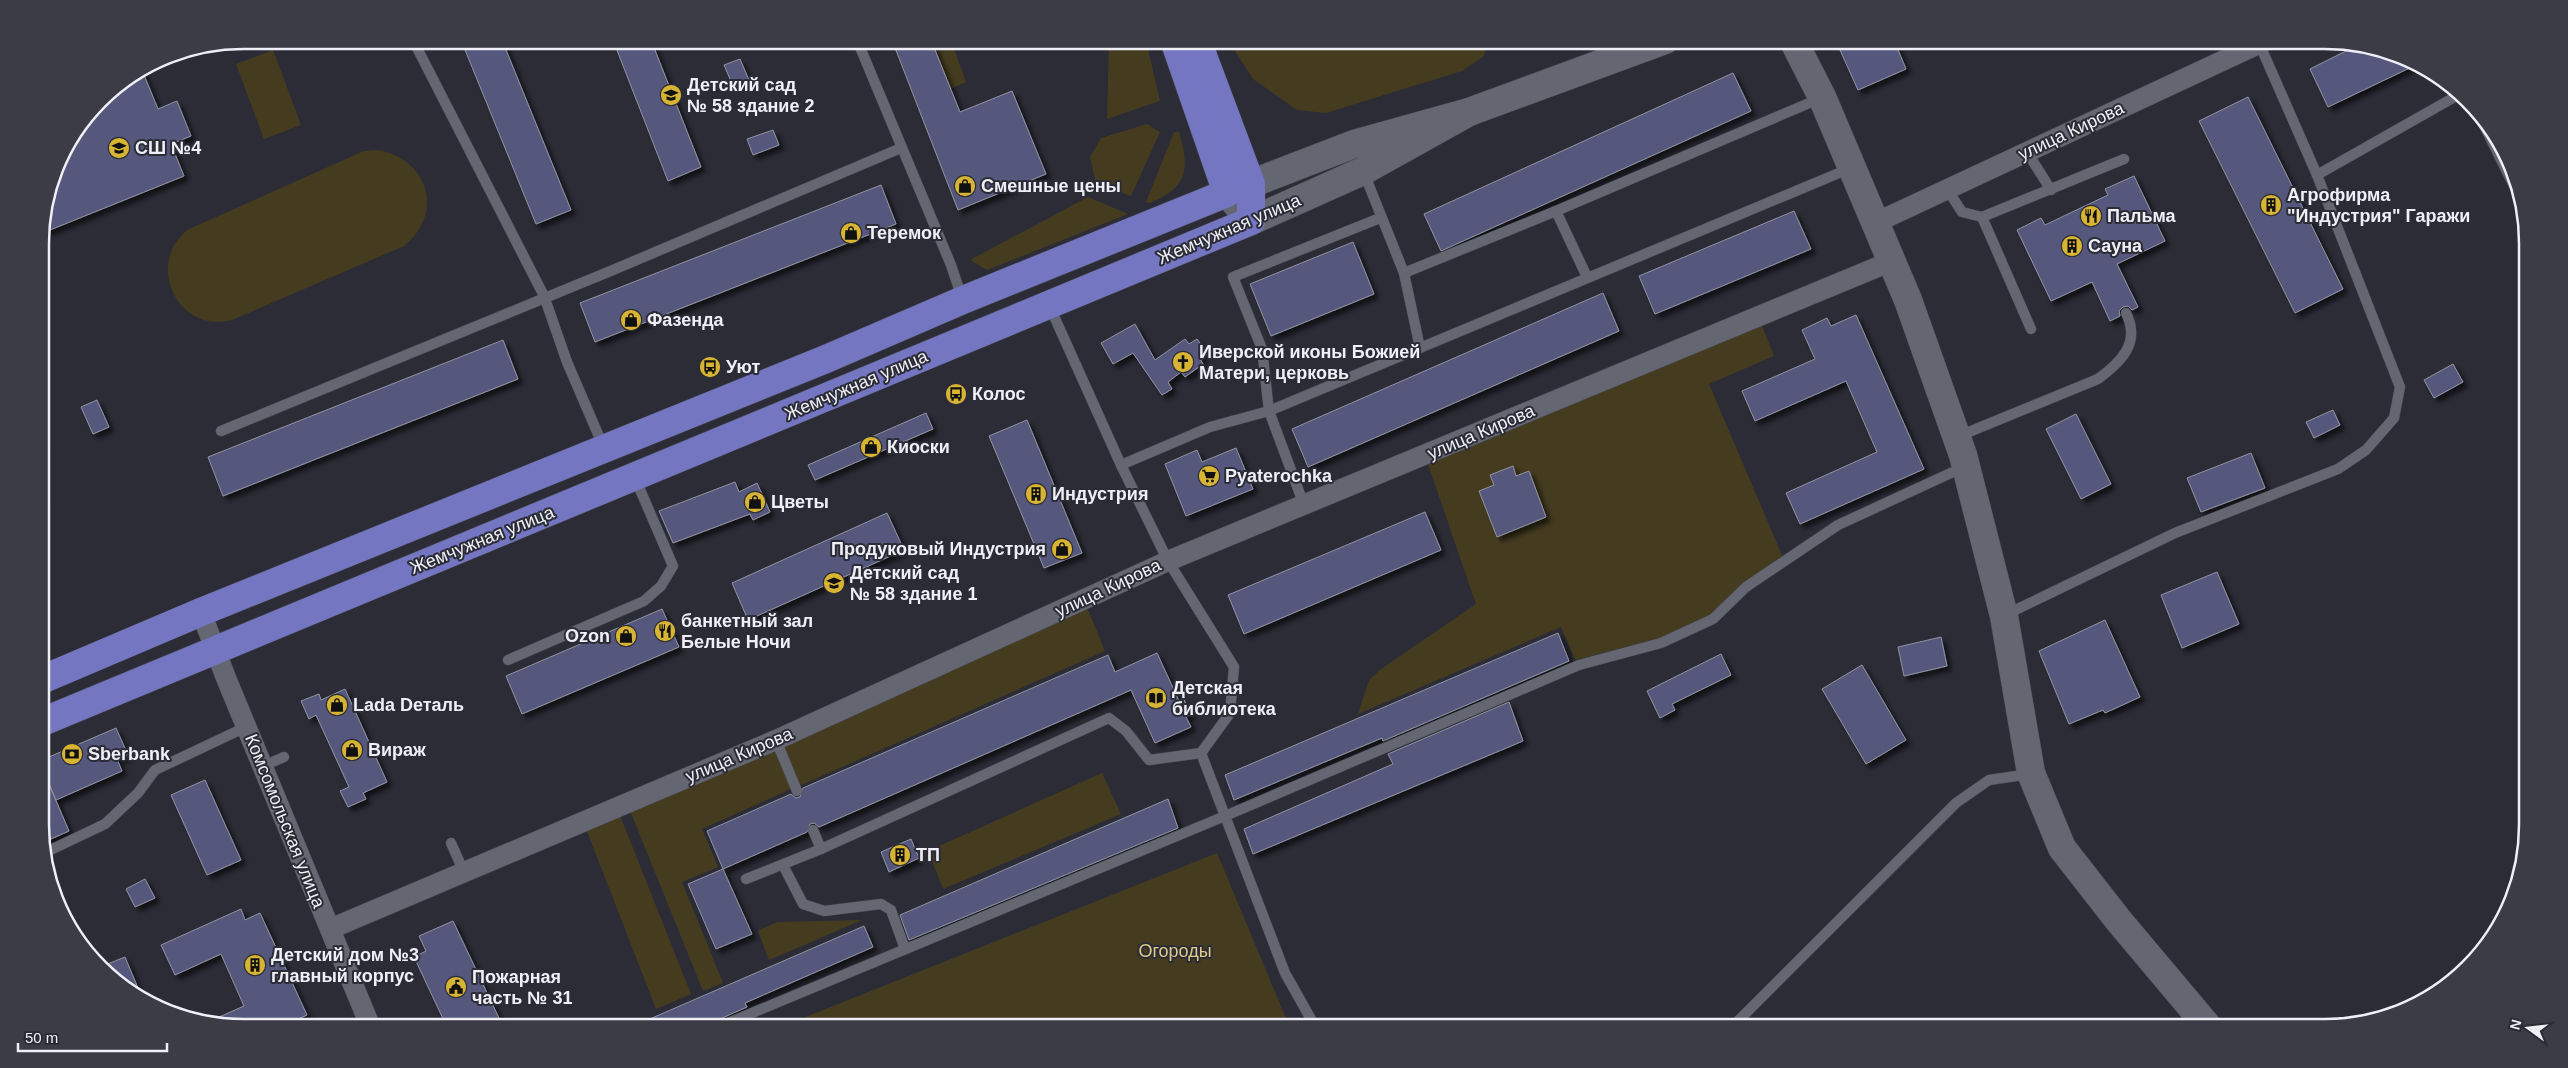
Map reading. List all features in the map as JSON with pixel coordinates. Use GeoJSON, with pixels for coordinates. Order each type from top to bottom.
{"type":"FeatureCollection","features":[{"type":"Feature","properties":{"kind":"main road"},"geometry":{"type":"LineString","coordinates":[[1178,49],[1239,189]]}},
{"type":"Feature","properties":{"kind":"main road"},"geometry":{"type":"LineString","coordinates":[[1200,49],[1239,189]]}},
{"type":"Feature","properties":{"kind":"main road","name":"Жемчужная улица"},"geometry":{"type":"LineString","coordinates":[[49,677],[201,612],[826,359],[963,300],[1239,189]]}},
{"type":"Feature","properties":{"kind":"main road"},"geometry":{"type":"LineString","coordinates":[[1164,218],[1176,221],[1182,229],[1182,236],[1174,252]]}},
{"type":"Feature","properties":{"kind":"main road","name":"Жемчужная улица"},"geometry":{"type":"LineString","coordinates":[[49,719],[1251,221]]}},
{"type":"Feature","properties":{"kind":"street","name":"Жемчужная улица"},"geometry":{"type":"LineString","coordinates":[[1251,221],[1363,171],[1469,112],[1641,49]]}},
{"type":"Feature","properties":{"kind":"street"},"geometry":{"type":"LineString","coordinates":[[1798,49],[1822,97],[1908,300],[1966,466],[2004,616],[2031,774],[2062,848],[2119,921],[2201,1019]]}},
{"type":"Feature","properties":{"kind":"street","name":"улица Кирова"},"geometry":{"type":"LineString","coordinates":[[1875,223],[2248,49]]}},
{"type":"Feature","properties":{"kind":"street"},"geometry":{"type":"LineString","coordinates":[[1251,221],[1239,189],[1354,144],[1469,112]]}},
{"type":"Feature","properties":{"kind":"street","name":"улица Кирова"},"geometry":{"type":"LineString","coordinates":[[330,929],[776,740],[1168,561],[1892,261]]}},
{"type":"Feature","properties":{"kind":"street","name":"Комсомольская улица"},"geometry":{"type":"LineString","coordinates":[[201,612],[246,727],[367,1019]]}},
{"type":"Feature","properties":{"kind":"lane"},"geometry":{"type":"LineString","coordinates":[[418,49],[544,296],[567,362],[604,449]]}},
{"type":"Feature","properties":{"kind":"lane"},"geometry":{"type":"LineString","coordinates":[[861,49],[951,265],[963,300]]}},
{"type":"Feature","properties":{"kind":"lane"},"geometry":{"type":"LineString","coordinates":[[2004,616],[2175,533],[2338,469],[2366,450],[2394,418],[2400,387],[2266,49]]}},
{"type":"Feature","properties":{"kind":"lane"},"geometry":{"type":"LineString","coordinates":[[1404,273],[1556,211],[1822,97]]}},
{"type":"Feature","properties":{"kind":"lane"},"geometry":{"type":"LineString","coordinates":[[2316,175],[2454,98]]}},
{"type":"Feature","properties":{"kind":"lane"},"geometry":{"type":"LineString","coordinates":[[221,431],[544,296],[613,270],[901,148]]}},
{"type":"Feature","properties":{"kind":"lane"},"geometry":{"type":"LineString","coordinates":[[2027,152],[2051,190]]}},
{"type":"Feature","properties":{"kind":"lane"},"geometry":{"type":"LineString","coordinates":[[1947,189],[1962,212],[1982,217],[2124,159]]}},
{"type":"Feature","properties":{"kind":"lane"},"geometry":{"type":"LineString","coordinates":[[1121,465],[1210,427],[1269,411],[1852,168]]}},
{"type":"Feature","properties":{"kind":"lane"},"geometry":{"type":"LineString","coordinates":[[1363,171],[1380,218],[1404,273],[1420,348]]}},
{"type":"Feature","properties":{"kind":"lane"},"geometry":{"type":"LineString","coordinates":[[1556,211],[1587,277]]}},
{"type":"Feature","properties":{"kind":"lane"},"geometry":{"type":"LineString","coordinates":[[1982,217],[2031,330]]}},
{"type":"Feature","properties":{"kind":"lane"},"geometry":{"type":"LineString","coordinates":[[1304,505],[1269,411],[1262,349],[1233,276],[1380,218]]}},
{"type":"Feature","properties":{"kind":"lane"},"geometry":{"type":"LineString","coordinates":[[746,880],[821,849],[1109,718],[1126,731],[1149,760],[1201,753],[1230,713],[1234,667],[1168,561],[1121,465],[1049,305]]}},
{"type":"Feature","properties":{"kind":"lane"},"geometry":{"type":"LineString","coordinates":[[1956,437],[2098,379],[2116,366],[2128,351],[2132,333],[2126,313]]}},
{"type":"Feature","properties":{"kind":"lane"},"geometry":{"type":"LineString","coordinates":[[738,1019],[1225,816],[1579,665],[1662,643],[1713,619],[1746,587],[1838,525],[1966,466]]}},
{"type":"Feature","properties":{"kind":"lane"},"geometry":{"type":"LineString","coordinates":[[508,660],[644,601],[661,586],[673,566],[634,478]]}},
{"type":"Feature","properties":{"kind":"lane"},"geometry":{"type":"LineString","coordinates":[[50,850],[106,824],[138,793],[155,770],[246,727]]}},
{"type":"Feature","properties":{"kind":"lane"},"geometry":{"type":"LineString","coordinates":[[776,740],[797,791]]}},
{"type":"Feature","properties":{"kind":"lane"},"geometry":{"type":"LineString","coordinates":[[1201,753],[1285,973],[1311,1019]]}},
{"type":"Feature","properties":{"kind":"lane"},"geometry":{"type":"LineString","coordinates":[[263,766],[284,757]]}},
{"type":"Feature","properties":{"kind":"lane"},"geometry":{"type":"LineString","coordinates":[[1740,1019],[1956,803],[1990,780],[2031,774]]}},
{"type":"Feature","properties":{"kind":"lane"},"geometry":{"type":"LineString","coordinates":[[813,830],[821,849]]}},
{"type":"Feature","properties":{"kind":"lane"},"geometry":{"type":"LineString","coordinates":[[451,843],[464,872]]}},
{"type":"Feature","properties":{"kind":"lane"},"geometry":{"type":"LineString","coordinates":[[783,864],[803,904],[824,911],[881,904],[890,910],[905,949]]}},
{"type":"Feature","properties":{"kind":"green space"},"geometry":{"type":"Polygon","coordinates":[[[935,49],[954,49],[966,82],[951,89],[935,49]]]}},
{"type":"Feature","properties":{"kind":"green space"},"geometry":{"type":"Polygon","coordinates":[[[1109,49],[1148,49],[1160,101],[1107,119],[1109,49]]]}},
{"type":"Feature","properties":{"kind":"green space"},"geometry":{"type":"Polygon","coordinates":[[[1234,49],[1485,49],[1484,56],[1462,71],[1326,113],[1297,110],[1253,79],[1234,49]]]}},
{"type":"Feature","properties":{"kind":"green space"},"geometry":{"type":"Polygon","coordinates":[[[273,50],[301,125],[264,139],[236,64],[273,50]]]}},
{"type":"Feature","properties":{"kind":"green space"},"geometry":{"type":"Polygon","coordinates":[[[1147,124],[1160,132],[1131,196],[1096,183],[1090,157],[1101,138],[1147,124]]]}},
{"type":"Feature","properties":{"kind":"green space"},"geometry":{"type":"Polygon","coordinates":[[[1174,132],[1179,132],[1182,145],[1185,167],[1183,176],[1179,184],[1172,191],[1149,203],[1146,202],[1174,132]]]}},
{"type":"Feature","properties":{"kind":"green space"},"geometry":{"type":"Polygon","coordinates":[[[378,150],[395,155],[409,164],[419,176],[425,189],[427,203],[424,218],[417,233],[404,246],[232,320],[213,322],[196,317],[183,307],[174,293],[169,278],[169,261],[175,244],[187,230],[364,151],[378,150]]]}},
{"type":"Feature","properties":{"kind":"green space"},"geometry":{"type":"Polygon","coordinates":[[[1088,197],[1128,214],[987,270],[970,260],[1088,197]]]}},
{"type":"Feature","properties":{"kind":"green space"},"geometry":{"type":"Polygon","coordinates":[[[1760,321],[1774,356],[1709,384],[1782,555],[1709,616],[1660,638],[1575,660],[1561,627],[1358,714],[1369,680],[1381,669],[1476,604],[1428,464],[1760,321]]]}},
{"type":"Feature","properties":{"kind":"green space"},"geometry":{"type":"Polygon","coordinates":[[[1086,605],[1105,651],[799,786],[782,743],[1086,605]]]}},
{"type":"Feature","properties":{"kind":"green space"},"geometry":{"type":"Polygon","coordinates":[[[775,746],[791,789],[702,829],[718,867],[682,882],[723,983],[703,991],[629,808],[775,746]]]}},
{"type":"Feature","properties":{"kind":"green space"},"geometry":{"type":"Polygon","coordinates":[[[1102,773],[1121,814],[943,889],[928,851],[1102,773]]]}},
{"type":"Feature","properties":{"kind":"green space"},"geometry":{"type":"Polygon","coordinates":[[[619,813],[691,994],[656,1009],[585,826],[619,813]]]}},
{"type":"Feature","properties":{"kind":"green space","name":"Огороды"},"geometry":{"type":"Polygon","coordinates":[[[1217,853],[1286,1019],[801,1019],[1217,853]]]}},
{"type":"Feature","properties":{"kind":"green space"},"geometry":{"type":"Polygon","coordinates":[[[862,920],[769,960],[758,931],[777,922],[862,920]]]}},
{"type":"Feature","properties":{"kind":"building"},"geometry":{"type":"Polygon","coordinates":[[[465,49],[506,49],[571,210],[536,224],[465,49]]]}},
{"type":"Feature","properties":{"kind":"building"},"geometry":{"type":"Polygon","coordinates":[[[617,49],[655,49],[701,167],[668,181],[617,49]]]}},
{"type":"Feature","properties":{"kind":"building"},"geometry":{"type":"Polygon","coordinates":[[[895,49],[935,49],[960,112],[1012,91],[1046,174],[958,210],[895,49]]]}},
{"type":"Feature","properties":{"kind":"building"},"geometry":{"type":"Polygon","coordinates":[[[1898,49],[1906,69],[1858,90],[1840,50],[1898,49]]]}},
{"type":"Feature","properties":{"kind":"building"},"geometry":{"type":"Polygon","coordinates":[[[2348,50],[2375,55],[2409,68],[2328,107],[2310,69],[2348,50]]]}},
{"type":"Feature","properties":{"kind":"building"},"geometry":{"type":"Polygon","coordinates":[[[740,59],[749,80],[733,86],[724,65],[740,59]]]}},
{"type":"Feature","properties":{"kind":"building"},"geometry":{"type":"Polygon","coordinates":[[[1733,73],[1751,111],[1441,251],[1424,214],[1733,73]]]}},
{"type":"Feature","properties":{"kind":"building","name":"СШ №4"},"geometry":{"type":"Polygon","coordinates":[[[144,76],[158,109],[177,101],[191,136],[171,144],[184,176],[49,230],[52,205],[59,180],[81,135],[115,97],[144,76]]]}},
{"type":"Feature","properties":{"kind":"building","name":"Агрофирма \"Индустрия\" Гаражи"},"geometry":{"type":"Polygon","coordinates":[[[2248,97],[2343,289],[2295,313],[2199,121],[2248,97]]]}},
{"type":"Feature","properties":{"kind":"building"},"geometry":{"type":"Polygon","coordinates":[[[773,130],[779,145],[753,155],[747,139],[773,130]]]}},
{"type":"Feature","properties":{"kind":"building","name":"Сауна"},"geometry":{"type":"Polygon","coordinates":[[[2134,176],[2165,241],[2117,264],[2138,307],[2132,310],[2128,306],[2123,307],[2119,311],[2120,316],[2110,321],[2092,282],[2051,301],[2017,230],[2041,218],[2045,225],[2108,195],[2105,189],[2134,176]]]}},
{"type":"Feature","properties":{"kind":"building"},"geometry":{"type":"Polygon","coordinates":[[[881,185],[896,224],[595,342],[580,303],[881,185]]]}},
{"type":"Feature","properties":{"kind":"building"},"geometry":{"type":"Polygon","coordinates":[[[1794,211],[1811,249],[1655,314],[1639,276],[1794,211]]]}},
{"type":"Feature","properties":{"kind":"building"},"geometry":{"type":"Polygon","coordinates":[[[1353,242],[1374,294],[1271,336],[1250,284],[1353,242]]]}},
{"type":"Feature","properties":{"kind":"building"},"geometry":{"type":"Polygon","coordinates":[[[1603,293],[1619,331],[1308,467],[1292,429],[1603,293]]]}},
{"type":"Feature","properties":{"kind":"building"},"geometry":{"type":"Polygon","coordinates":[[[1856,315],[1924,469],[1800,524],[1786,493],[1877,452],[1846,381],[1755,421],[1742,391],[1815,359],[1802,330],[1827,318],[1831,326],[1856,315]]]}},
{"type":"Feature","properties":{"kind":"building"},"geometry":{"type":"Polygon","coordinates":[[[1135,324],[1155,360],[1185,339],[1189,344],[1197,339],[1206,351],[1199,357],[1203,364],[1185,377],[1181,372],[1168,382],[1172,389],[1162,395],[1133,353],[1113,364],[1101,343],[1135,324]]]}},
{"type":"Feature","properties":{"kind":"building"},"geometry":{"type":"Polygon","coordinates":[[[503,340],[518,379],[223,496],[208,457],[503,340]]]}},
{"type":"Feature","properties":{"kind":"building"},"geometry":{"type":"Polygon","coordinates":[[[2453,364],[2463,382],[2434,398],[2424,380],[2453,364]]]}},
{"type":"Feature","properties":{"kind":"building"},"geometry":{"type":"Polygon","coordinates":[[[97,400],[109,427],[93,434],[81,407],[97,400]]]}},
{"type":"Feature","properties":{"kind":"building"},"geometry":{"type":"Polygon","coordinates":[[[2333,410],[2340,425],[2314,438],[2306,422],[2333,410]]]}},
{"type":"Feature","properties":{"kind":"building","name":"Киоски"},"geometry":{"type":"Polygon","coordinates":[[[926,413],[933,429],[815,480],[808,465],[926,413]]]}},
{"type":"Feature","properties":{"kind":"building"},"geometry":{"type":"Polygon","coordinates":[[[2076,414],[2111,484],[2081,499],[2046,429],[2076,414]]]}},
{"type":"Feature","properties":{"kind":"building","name":"Индустрия"},"geometry":{"type":"Polygon","coordinates":[[[1027,420],[1082,553],[1044,568],[989,436],[1027,420]]]}},
{"type":"Feature","properties":{"kind":"building","name":"Pyaterochka"},"geometry":{"type":"Polygon","coordinates":[[[1236,448],[1253,489],[1186,516],[1165,464],[1197,450],[1202,462],[1236,448]]]}},
{"type":"Feature","properties":{"kind":"building"},"geometry":{"type":"Polygon","coordinates":[[[2251,453],[2265,488],[2201,512],[2187,478],[2251,453]]]}},
{"type":"Feature","properties":{"kind":"building"},"geometry":{"type":"Polygon","coordinates":[[[1513,466],[1516,476],[1529,471],[1546,517],[1497,537],[1479,491],[1494,485],[1490,475],[1513,466]]]}},
{"type":"Feature","properties":{"kind":"building"},"geometry":{"type":"Polygon","coordinates":[[[735,482],[739,492],[757,483],[770,512],[753,520],[750,514],[673,543],[659,511],[735,482]]]}},
{"type":"Feature","properties":{"kind":"building"},"geometry":{"type":"Polygon","coordinates":[[[1425,512],[1441,550],[1244,634],[1228,595],[1425,512]]]}},
{"type":"Feature","properties":{"kind":"building"},"geometry":{"type":"Polygon","coordinates":[[[887,513],[904,550],[748,620],[732,583],[887,513]]]}},
{"type":"Feature","properties":{"kind":"building"},"geometry":{"type":"Polygon","coordinates":[[[2217,572],[2239,624],[2182,648],[2161,595],[2217,572]]]}},
{"type":"Feature","properties":{"kind":"building"},"geometry":{"type":"Polygon","coordinates":[[[662,609],[679,647],[522,714],[506,676],[662,609]]]}},
{"type":"Feature","properties":{"kind":"building"},"geometry":{"type":"Polygon","coordinates":[[[2105,620],[2140,697],[2105,713],[2103,710],[2069,724],[2039,651],[2105,620]]]}},
{"type":"Feature","properties":{"kind":"building"},"geometry":{"type":"Polygon","coordinates":[[[1558,633],[1569,661],[1383,741],[1382,738],[1234,800],[1225,775],[1558,633]]]}},
{"type":"Feature","properties":{"kind":"building"},"geometry":{"type":"Polygon","coordinates":[[[1941,637],[1947,666],[1904,676],[1898,647],[1941,637]]]}},
{"type":"Feature","properties":{"kind":"building"},"geometry":{"type":"Polygon","coordinates":[[[1157,653],[1179,701],[1184,699],[1190,715],[1186,717],[1191,727],[1155,743],[1131,690],[819,827],[814,823],[810,824],[807,832],[723,869],[707,831],[791,794],[796,798],[800,797],[803,788],[1108,655],[1115,672],[1157,653]]]}},
{"type":"Feature","properties":{"kind":"building"},"geometry":{"type":"Polygon","coordinates":[[[1721,654],[1731,675],[1672,704],[1675,710],[1660,718],[1647,691],[1721,654]]]}},
{"type":"Feature","properties":{"kind":"building"},"geometry":{"type":"Polygon","coordinates":[[[1862,665],[1906,740],[1866,764],[1822,689],[1862,665]]]}},
{"type":"Feature","properties":{"kind":"building","name":"Вираж"},"geometry":{"type":"Polygon","coordinates":[[[345,689],[387,782],[363,793],[366,799],[348,807],[340,791],[349,787],[316,715],[309,719],[301,701],[319,694],[321,700],[345,689]]]}},
{"type":"Feature","properties":{"kind":"building"},"geometry":{"type":"Polygon","coordinates":[[[1509,702],[1523,741],[1253,854],[1244,829],[1393,764],[1388,754],[1509,702]]]}},
{"type":"Feature","properties":{"kind":"building"},"geometry":{"type":"Polygon","coordinates":[[[116,728],[128,755],[117,759],[122,771],[56,800],[49,784],[49,757],[116,728]]]}},
{"type":"Feature","properties":{"kind":"building"},"geometry":{"type":"Polygon","coordinates":[[[205,780],[241,860],[207,875],[171,795],[205,780]]]}},
{"type":"Feature","properties":{"kind":"building"},"geometry":{"type":"Polygon","coordinates":[[[49,784],[69,831],[49,840],[49,784]]]}},
{"type":"Feature","properties":{"kind":"building"},"geometry":{"type":"Polygon","coordinates":[[[1168,799],[1178,828],[909,940],[900,915],[1168,799]]]}},
{"type":"Feature","properties":{"kind":"building","name":"ТП"},"geometry":{"type":"Polygon","coordinates":[[[911,839],[919,858],[889,872],[881,852],[911,839]]]}},
{"type":"Feature","properties":{"kind":"building"},"geometry":{"type":"Polygon","coordinates":[[[723,869],[752,934],[716,949],[688,884],[723,869]]]}},
{"type":"Feature","properties":{"kind":"building"},"geometry":{"type":"Polygon","coordinates":[[[145,879],[155,898],[135,907],[126,889],[145,879]]]}},
{"type":"Feature","properties":{"kind":"building","name":"Детский дом №3 главный корпус"},"geometry":{"type":"Polygon","coordinates":[[[241,909],[245,920],[260,913],[307,1015],[298,1019],[217,1018],[244,1006],[221,954],[175,975],[161,945],[241,909]]]}},
{"type":"Feature","properties":{"kind":"building","name":"Пожарная часть № 31"},"geometry":{"type":"Polygon","coordinates":[[[453,921],[499,1018],[443,1019],[414,957],[426,951],[419,936],[453,921]]]}},
{"type":"Feature","properties":{"kind":"building"},"geometry":{"type":"Polygon","coordinates":[[[864,926],[873,947],[745,1003],[747,1007],[720,1019],[650,1019],[864,926]]]}},
{"type":"Feature","properties":{"kind":"building"},"geometry":{"type":"Polygon","coordinates":[[[125,957],[138,989],[115,971],[108,964],[125,957]]]}},
{"type":"Feature","properties":{"kind":"place","name":"Детский сад № 58 здание 2"},"geometry":{"type":"Point","coordinates":[671,95]}},
{"type":"Feature","properties":{"kind":"place","name":"СШ №4"},"geometry":{"type":"Point","coordinates":[119,148]}},
{"type":"Feature","properties":{"kind":"place","name":"Смешные цены"},"geometry":{"type":"Point","coordinates":[965,186]}},
{"type":"Feature","properties":{"kind":"place","name":"Агрофирма \"Индустрия\" Гаражи"},"geometry":{"type":"Point","coordinates":[2271,205]}},
{"type":"Feature","properties":{"kind":"place","name":"Пальма"},"geometry":{"type":"Point","coordinates":[2091,216]}},
{"type":"Feature","properties":{"kind":"place","name":"Теремок"},"geometry":{"type":"Point","coordinates":[851,233]}},
{"type":"Feature","properties":{"kind":"place","name":"Сауна"},"geometry":{"type":"Point","coordinates":[2072,246]}},
{"type":"Feature","properties":{"kind":"place","name":"Фазенда"},"geometry":{"type":"Point","coordinates":[631,320]}},
{"type":"Feature","properties":{"kind":"place","name":"Иверской иконы Божией Матери, церковь"},"geometry":{"type":"Point","coordinates":[1183,362]}},
{"type":"Feature","properties":{"kind":"place","name":"Уют"},"geometry":{"type":"Point","coordinates":[710,367]}},
{"type":"Feature","properties":{"kind":"place","name":"Колос"},"geometry":{"type":"Point","coordinates":[956,394]}},
{"type":"Feature","properties":{"kind":"place","name":"Киоски"},"geometry":{"type":"Point","coordinates":[871,447]}},
{"type":"Feature","properties":{"kind":"place","name":"Pyaterochka"},"geometry":{"type":"Point","coordinates":[1209,476]}},
{"type":"Feature","properties":{"kind":"place","name":"Индустрия"},"geometry":{"type":"Point","coordinates":[1036,494]}},
{"type":"Feature","properties":{"kind":"place","name":"Цветы"},"geometry":{"type":"Point","coordinates":[755,502]}},
{"type":"Feature","properties":{"kind":"place","name":"Продуковый Индустрия"},"geometry":{"type":"Point","coordinates":[1062,549]}},
{"type":"Feature","properties":{"kind":"place","name":"Детский сад № 58 здание 1"},"geometry":{"type":"Point","coordinates":[834,583]}},
{"type":"Feature","properties":{"kind":"place","name":"банкетный зал Белые Ночи"},"geometry":{"type":"Point","coordinates":[665,631]}},
{"type":"Feature","properties":{"kind":"place","name":"Ozon"},"geometry":{"type":"Point","coordinates":[626,636]}},
{"type":"Feature","properties":{"kind":"place","name":"Детская библиотека"},"geometry":{"type":"Point","coordinates":[1156,698]}},
{"type":"Feature","properties":{"kind":"place","name":"Lada Dеталь"},"geometry":{"type":"Point","coordinates":[337,705]}},
{"type":"Feature","properties":{"kind":"place","name":"Вираж"},"geometry":{"type":"Point","coordinates":[352,750]}},
{"type":"Feature","properties":{"kind":"place","name":"Sberbank"},"geometry":{"type":"Point","coordinates":[72,754]}},
{"type":"Feature","properties":{"kind":"place","name":"ТП"},"geometry":{"type":"Point","coordinates":[900,855]}},
{"type":"Feature","properties":{"kind":"place","name":"Детский дом №3 главный корпус"},"geometry":{"type":"Point","coordinates":[255,965]}},
{"type":"Feature","properties":{"kind":"place","name":"Пожарная часть № 31"},"geometry":{"type":"Point","coordinates":[456,987]}}]}
